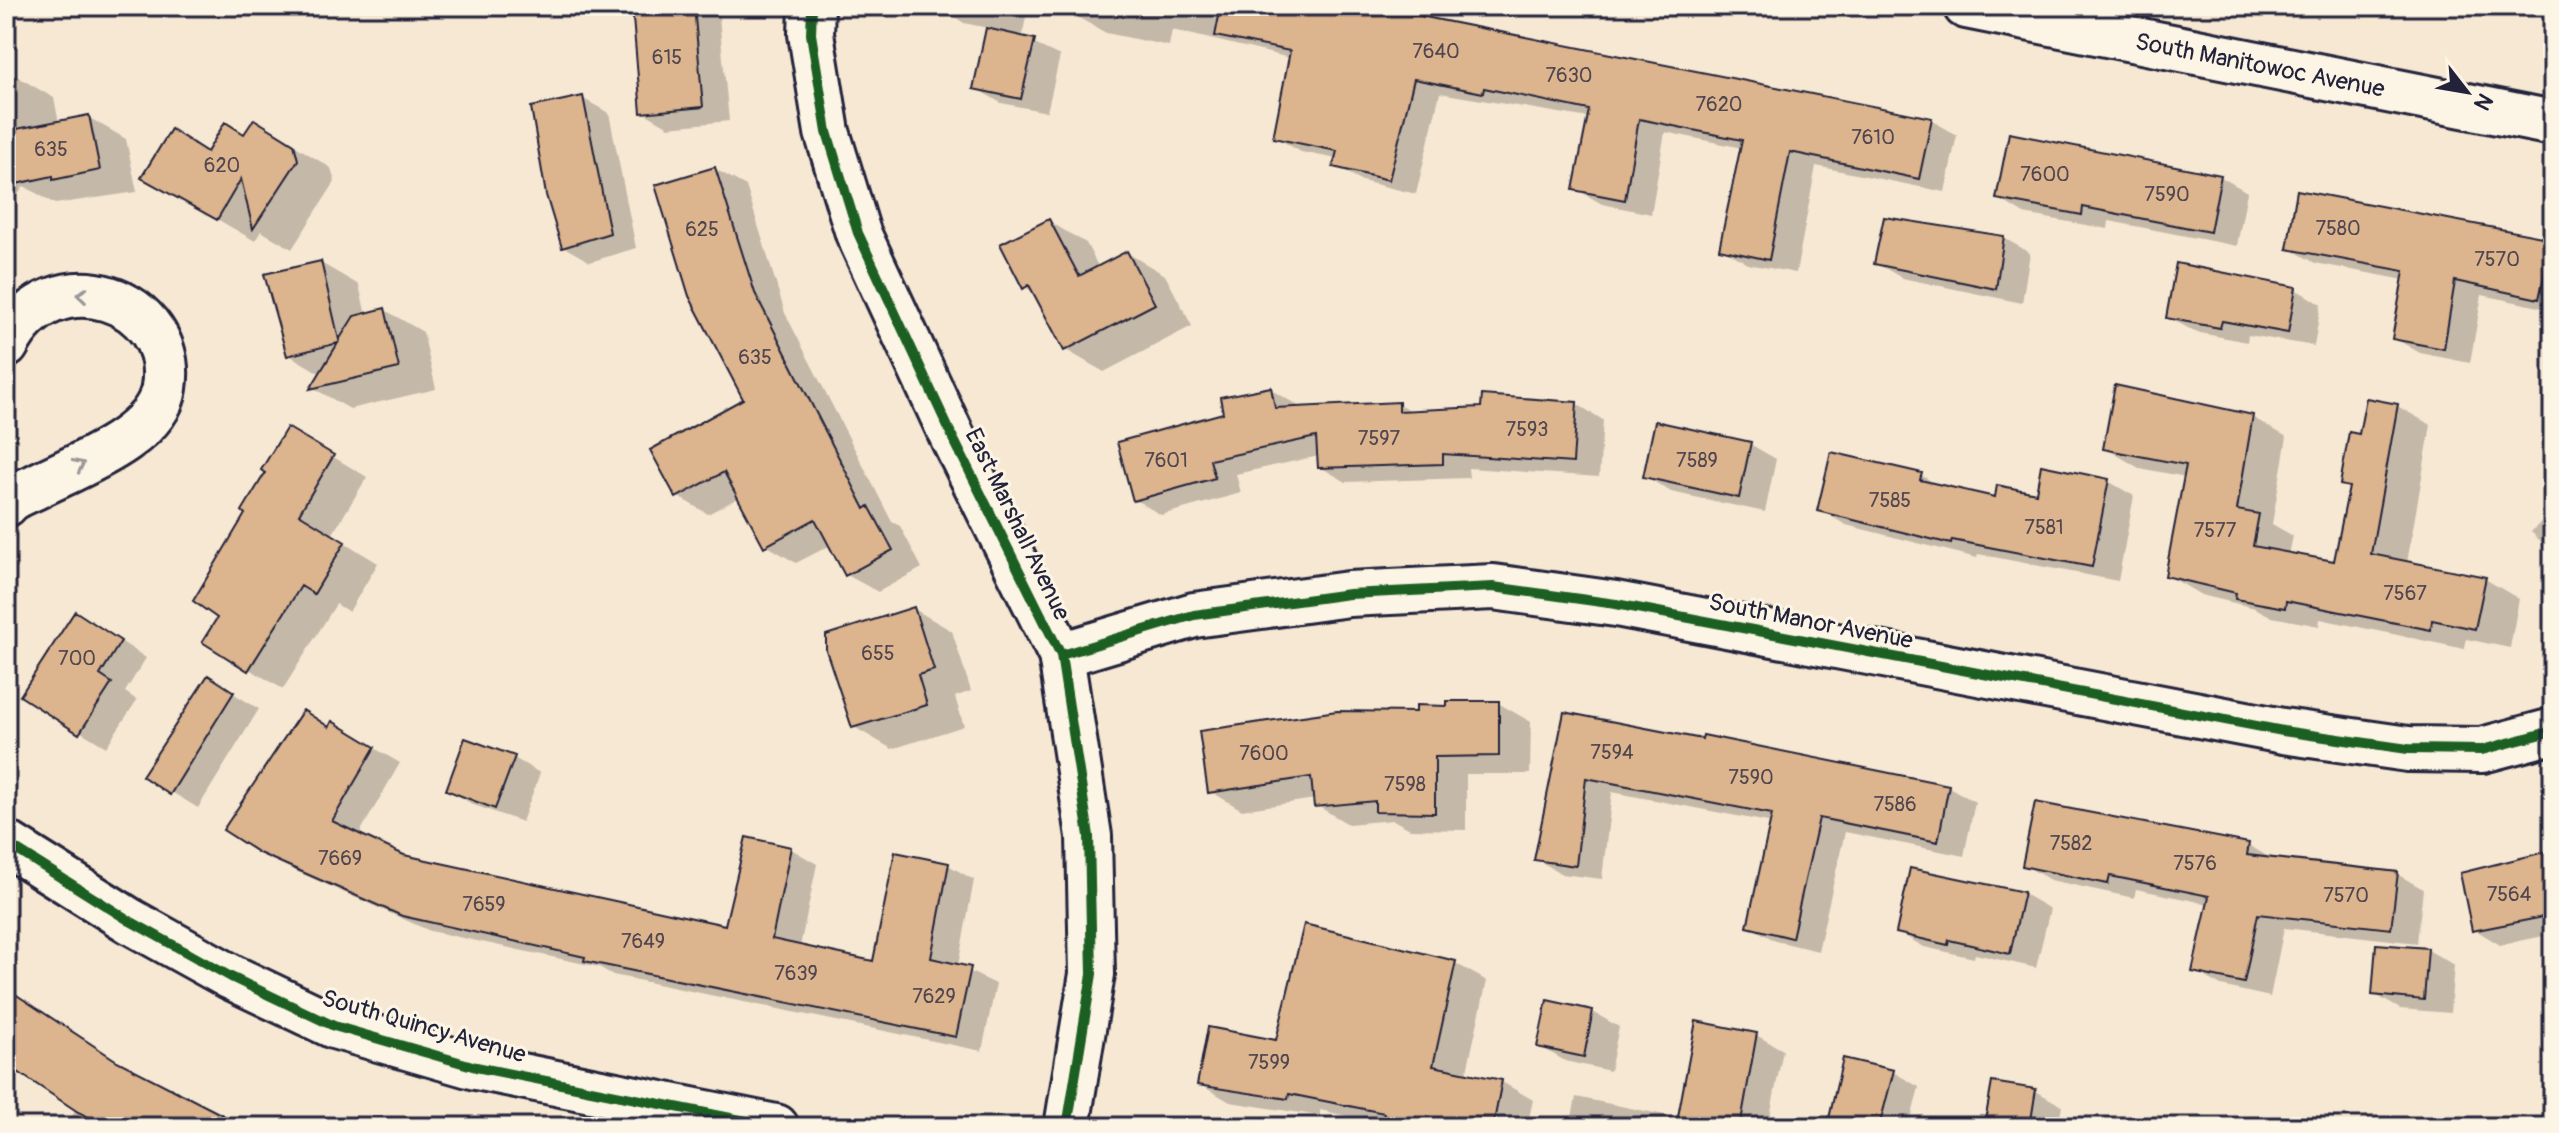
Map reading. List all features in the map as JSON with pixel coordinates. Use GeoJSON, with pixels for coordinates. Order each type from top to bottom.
{"type":"FeatureCollection","features":[{"type":"Feature","properties":{"kind":"street","name":"East Marshall Avenue"},"geometry":{"type":"LineString","coordinates":[[812,6],[811,34],[827,132],[858,233],[953,438],[1061,655],[1089,836],[1092,958],[1067,1127]]}},
{"type":"Feature","properties":{"kind":"street","name":"South Manitowoc Avenue"},"geometry":{"type":"LineString","coordinates":[[1966,6],[2553,123]]}},
{"type":"Feature","properties":{"kind":"street"},"geometry":{"type":"LineString","coordinates":[[6,345],[27,315],[51,299],[74,292],[115,300],[144,321],[158,340],[164,368],[164,391],[138,430],[117,446],[7,493]]}},
{"type":"Feature","properties":{"kind":"street","name":"South Manor Avenue"},"geometry":{"type":"LineString","coordinates":[[1061,655],[1194,615],[1349,594],[1493,587],[1616,604],[2267,728],[2408,749],[2482,750],[2553,731]]}},
{"type":"Feature","properties":{"kind":"street","name":"South Quincy Avenue"},"geometry":{"type":"LineString","coordinates":[[6,843],[155,935],[231,977],[334,1026],[476,1067],[776,1127]]}},
{"type":"Feature","properties":{"kind":"building"},"geometry":{"type":"Polygon","coordinates":[[[632,6],[694,6],[703,107],[641,113],[632,6]]]}},
{"type":"Feature","properties":{"kind":"building"},"geometry":{"type":"Polygon","coordinates":[[[1221,6],[1370,6],[1932,118],[1919,179],[1790,152],[1769,260],[1719,249],[1742,140],[1639,119],[1625,200],[1573,190],[1589,110],[1484,88],[1483,93],[1414,79],[1389,180],[1333,167],[1337,151],[1273,138],[1290,51],[1215,36],[1221,6]]]}},
{"type":"Feature","properties":{"kind":"building"},"geometry":{"type":"Polygon","coordinates":[[[986,28],[1035,39],[1021,99],[973,89],[986,28]]]}},
{"type":"Feature","properties":{"kind":"building"},"geometry":{"type":"Polygon","coordinates":[[[583,96],[610,233],[562,248],[546,195],[531,107],[583,96]]]}},
{"type":"Feature","properties":{"kind":"building"},"geometry":{"type":"Polygon","coordinates":[[[89,115],[100,170],[16,184],[15,179],[6,180],[6,131],[89,115]]]}},
{"type":"Feature","properties":{"kind":"building"},"geometry":{"type":"Polygon","coordinates":[[[254,119],[294,144],[298,160],[253,229],[241,179],[217,220],[141,178],[171,129],[207,152],[225,122],[244,134],[254,119]]]}},
{"type":"Feature","properties":{"kind":"building"},"geometry":{"type":"Polygon","coordinates":[[[2009,133],[2221,175],[2210,232],[2083,207],[2082,215],[1996,199],[2009,133]]]}},
{"type":"Feature","properties":{"kind":"building"},"geometry":{"type":"Polygon","coordinates":[[[715,167],[755,293],[865,509],[869,506],[893,550],[845,576],[815,519],[764,547],[724,472],[676,498],[650,450],[743,399],[689,296],[655,185],[715,167]]]}},
{"type":"Feature","properties":{"kind":"building"},"geometry":{"type":"Polygon","coordinates":[[[2297,190],[2552,239],[2539,299],[2455,281],[2444,349],[2392,339],[2404,271],[2287,249],[2297,190]]]}},
{"type":"Feature","properties":{"kind":"building"},"geometry":{"type":"Polygon","coordinates":[[[1884,217],[2004,236],[1996,289],[1874,264],[1884,217]]]}},
{"type":"Feature","properties":{"kind":"building"},"geometry":{"type":"Polygon","coordinates":[[[1049,219],[1079,276],[1127,251],[1155,304],[1064,351],[1029,285],[1023,289],[1000,244],[1049,219]]]}},
{"type":"Feature","properties":{"kind":"building"},"geometry":{"type":"Polygon","coordinates":[[[321,261],[339,340],[354,316],[385,308],[399,368],[310,389],[338,343],[287,356],[264,274],[321,261]]]}},
{"type":"Feature","properties":{"kind":"building"},"geometry":{"type":"Polygon","coordinates":[[[2176,263],[2296,287],[2288,333],[2222,321],[2220,328],[2166,318],[2176,263]]]}},
{"type":"Feature","properties":{"kind":"building"},"geometry":{"type":"Polygon","coordinates":[[[2115,385],[2253,415],[2237,510],[2259,514],[2253,546],[2334,561],[2349,487],[2340,485],[2349,432],[2359,434],[2366,398],[2398,404],[2371,554],[2486,577],[2475,629],[2432,620],[2431,630],[2286,601],[2285,608],[2235,599],[2236,593],[2165,576],[2186,465],[2103,449],[2115,385]]]}},
{"type":"Feature","properties":{"kind":"building"},"geometry":{"type":"Polygon","coordinates":[[[1271,387],[1275,408],[1399,402],[1399,411],[1481,407],[1482,395],[1577,402],[1573,463],[1443,454],[1443,464],[1318,468],[1316,437],[1210,460],[1215,478],[1133,501],[1117,442],[1223,413],[1220,397],[1271,387]]]}},
{"type":"Feature","properties":{"kind":"building"},"geometry":{"type":"Polygon","coordinates":[[[1655,421],[1751,442],[1739,498],[1643,477],[1655,421]]]}},
{"type":"Feature","properties":{"kind":"building"},"geometry":{"type":"Polygon","coordinates":[[[287,427],[334,455],[299,514],[345,542],[314,594],[301,586],[248,671],[202,642],[217,618],[193,601],[245,514],[242,511],[265,473],[261,470],[287,427]]]}},
{"type":"Feature","properties":{"kind":"building"},"geometry":{"type":"Polygon","coordinates":[[[1831,452],[1922,473],[1920,480],[1995,497],[1997,485],[2036,493],[2041,465],[2109,479],[2092,567],[1952,540],[1951,544],[1817,511],[1831,452]]]}},
{"type":"Feature","properties":{"kind":"building"},"geometry":{"type":"Polygon","coordinates":[[[914,607],[934,670],[918,675],[927,705],[852,728],[826,650],[826,635],[914,607]]]}},
{"type":"Feature","properties":{"kind":"building"},"geometry":{"type":"Polygon","coordinates":[[[75,611],[121,641],[100,675],[112,683],[79,734],[20,696],[75,611]]]}},
{"type":"Feature","properties":{"kind":"building"},"geometry":{"type":"Polygon","coordinates":[[[208,675],[234,692],[170,795],[142,776],[208,675]]]}},
{"type":"Feature","properties":{"kind":"building"},"geometry":{"type":"Polygon","coordinates":[[[1447,701],[1499,701],[1499,756],[1435,757],[1435,813],[1375,812],[1375,801],[1314,807],[1311,777],[1208,793],[1199,731],[1337,711],[1416,712],[1416,705],[1447,706],[1447,701]]]}},
{"type":"Feature","properties":{"kind":"building"},"geometry":{"type":"Polygon","coordinates":[[[303,710],[329,727],[332,721],[375,747],[332,821],[404,855],[725,925],[746,837],[791,847],[772,939],[873,961],[895,852],[949,863],[931,958],[971,967],[956,1037],[584,961],[585,957],[402,916],[259,853],[223,830],[303,710]]]}},
{"type":"Feature","properties":{"kind":"building"},"geometry":{"type":"Polygon","coordinates":[[[1564,712],[1702,739],[1703,735],[1949,785],[1938,842],[1819,818],[1792,938],[1747,927],[1772,814],[1586,778],[1576,866],[1534,860],[1564,712]]]}},
{"type":"Feature","properties":{"kind":"building"},"geometry":{"type":"Polygon","coordinates":[[[465,738],[515,756],[495,809],[446,790],[465,738]]]}},
{"type":"Feature","properties":{"kind":"building"},"geometry":{"type":"Polygon","coordinates":[[[2035,802],[2249,843],[2247,855],[2398,872],[2391,929],[2258,914],[2244,983],[2192,972],[2209,896],[2110,876],[2108,884],[2022,866],[2035,802]]]}},
{"type":"Feature","properties":{"kind":"building"},"geometry":{"type":"Polygon","coordinates":[[[2553,850],[2553,915],[2472,931],[2460,873],[2553,850]]]}},
{"type":"Feature","properties":{"kind":"building"},"geometry":{"type":"Polygon","coordinates":[[[1910,868],[2024,892],[2010,954],[1949,940],[1948,945],[1896,933],[1910,868]]]}},
{"type":"Feature","properties":{"kind":"building"},"geometry":{"type":"Polygon","coordinates":[[[1304,924],[1456,961],[1433,1066],[1502,1080],[1493,1127],[1411,1127],[1382,1121],[1384,1113],[1289,1094],[1288,1099],[1197,1085],[1208,1027],[1276,1040],[1304,924]]]}},
{"type":"Feature","properties":{"kind":"building"},"geometry":{"type":"Polygon","coordinates":[[[2376,944],[2428,948],[2424,1000],[2372,995],[2376,944]]]}},
{"type":"Feature","properties":{"kind":"building"},"geometry":{"type":"Polygon","coordinates":[[[6,988],[117,1061],[246,1127],[108,1127],[78,1112],[6,1064],[6,988]]]}},
{"type":"Feature","properties":{"kind":"building"},"geometry":{"type":"Polygon","coordinates":[[[1547,1000],[1593,1010],[1584,1057],[1537,1047],[1547,1000]]]}},
{"type":"Feature","properties":{"kind":"building"},"geometry":{"type":"Polygon","coordinates":[[[1696,1021],[1757,1033],[1740,1127],[1676,1127],[1696,1021]]]}},
{"type":"Feature","properties":{"kind":"building"},"geometry":{"type":"Polygon","coordinates":[[[1843,1058],[1894,1070],[1879,1127],[1827,1127],[1843,1058]]]}},
{"type":"Feature","properties":{"kind":"building"},"geometry":{"type":"Polygon","coordinates":[[[1992,1082],[2036,1089],[2030,1127],[1984,1127],[1992,1082]]]}},
{"type":"Feature","properties":{"kind":"cycle path"},"geometry":{"type":"LineString","coordinates":[[812,6],[811,34],[827,132],[858,233],[953,438],[1061,655],[1089,836],[1092,974],[1067,1127]]}},
{"type":"Feature","properties":{"kind":"cycle path"},"geometry":{"type":"LineString","coordinates":[[1061,655],[1194,615],[1349,594],[1493,587],[1616,604],[2283,731],[2408,749],[2482,750],[2553,731]]}},
{"type":"Feature","properties":{"kind":"cycle path"},"geometry":{"type":"LineString","coordinates":[[6,843],[130,921],[231,977],[334,1026],[476,1067],[776,1127]]}}]}
